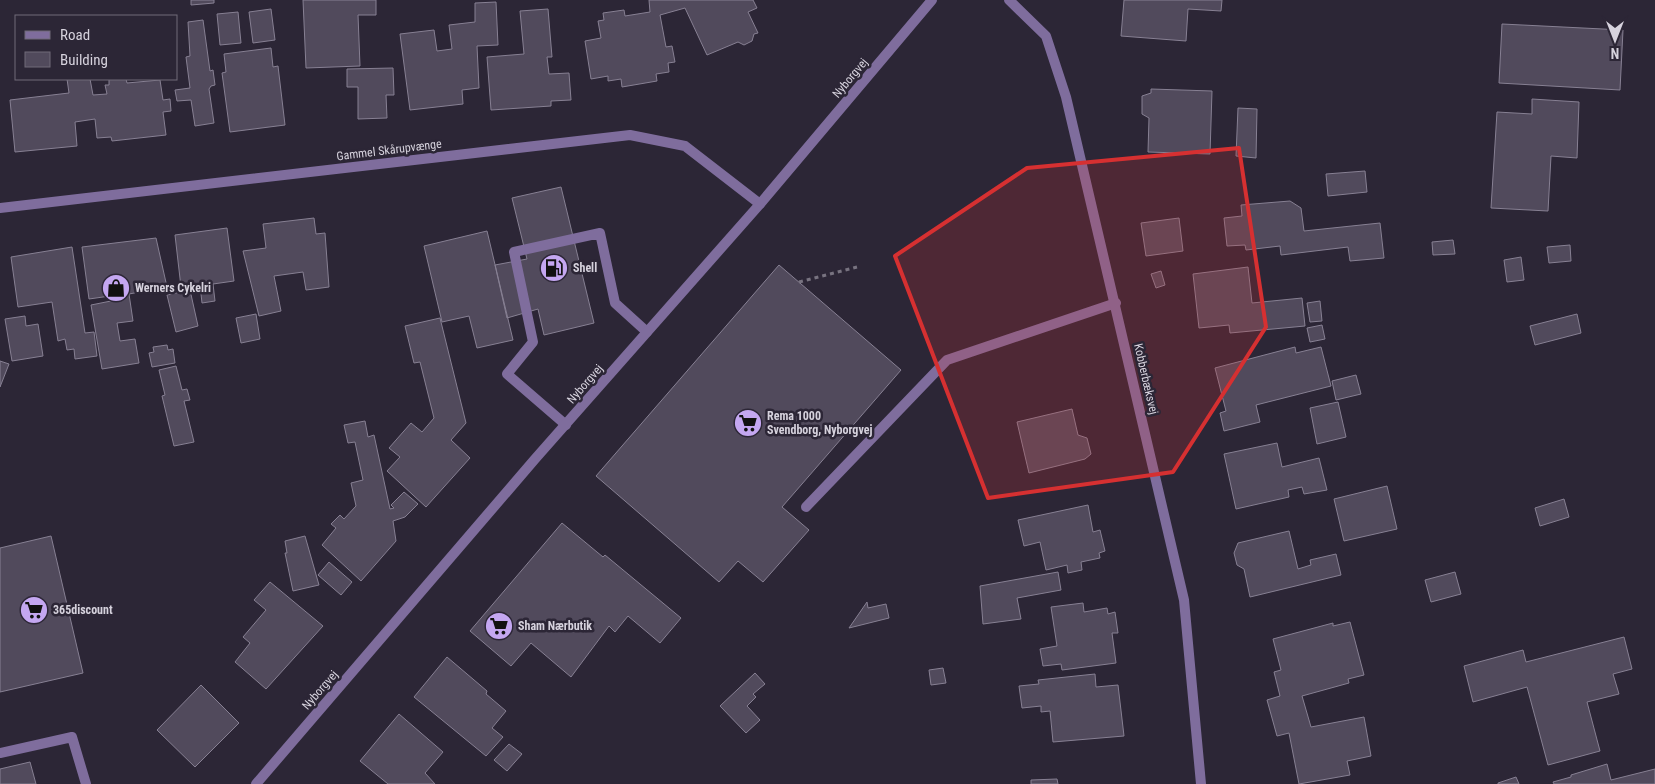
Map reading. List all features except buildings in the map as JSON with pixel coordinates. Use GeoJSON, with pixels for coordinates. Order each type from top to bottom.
{"type":"FeatureCollection","features":[{"type":"Feature","properties":{"kind":"street","name":"Nyborgvej"},"geometry":{"type":"LineString","coordinates":[[256,784],[760,204],[932,0]]}},
{"type":"Feature","properties":{"kind":"street","name":"Kobberbæksvej"},"geometry":{"type":"LineString","coordinates":[[1009,0],[1046,36],[1066,97],[1116,303],[1184,600],[1201,784]]}},
{"type":"Feature","properties":{"kind":"street","name":"Gammel Skårupvænge"},"geometry":{"type":"LineString","coordinates":[[0,208],[630,135],[684,146],[760,204]]}},
{"type":"Feature","properties":{"kind":"street"},"geometry":{"type":"LineString","coordinates":[[566,425],[506,374],[533,342],[514,252],[600,233],[615,303],[647,332]]}},
{"type":"Feature","properties":{"kind":"street"},"geometry":{"type":"LineString","coordinates":[[806,507],[947,360],[1116,303]]}},
{"type":"Feature","properties":{"kind":"street"},"geometry":{"type":"LineString","coordinates":[[0,753],[72,737],[86,784]]}},
{"type":"Feature","properties":{"kind":"path"},"geometry":{"type":"LineString","coordinates":[[799,282],[857,268]]}},
{"type":"Feature","properties":{"kind":"highlighted area"},"geometry":{"type":"Polygon","coordinates":[[[1239,148],[1266,327],[1173,472],[988,498],[895,256],[1027,168],[1239,148]]]}},
{"type":"Feature","properties":{"kind":"place","name":"Shell"},"geometry":{"type":"Point","coordinates":[554,268]}},
{"type":"Feature","properties":{"kind":"place","name":"Werners Cykelri"},"geometry":{"type":"Point","coordinates":[116,288]}},
{"type":"Feature","properties":{"kind":"place","name":"Rema 1000 Svendborg, Nyborgvej"},"geometry":{"type":"Point","coordinates":[748,423]}},
{"type":"Feature","properties":{"kind":"place","name":"365discount"},"geometry":{"type":"Point","coordinates":[34,610]}},
{"type":"Feature","properties":{"kind":"place","name":"Sham Nærbutik"},"geometry":{"type":"Point","coordinates":[499,626]}}]}
